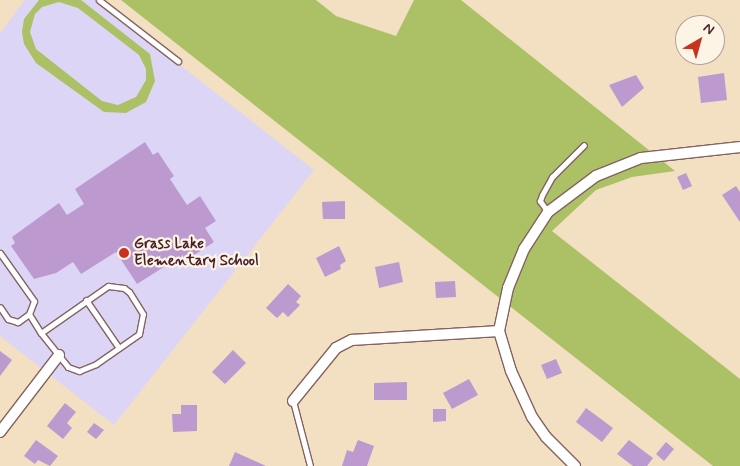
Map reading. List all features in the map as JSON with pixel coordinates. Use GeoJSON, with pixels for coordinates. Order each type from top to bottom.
{"type":"FeatureCollection","features":[{"type":"Feature","properties":{"kind":"street"},"geometry":{"type":"LineString","coordinates":[[568,464],[532,417],[510,371],[499,331],[515,269],[524,249],[548,212],[596,176],[641,158],[740,147]]}},
{"type":"Feature","properties":{"kind":"street"},"geometry":{"type":"LineString","coordinates":[[294,401],[336,348],[352,340],[499,331]]}},
{"type":"Feature","properties":{"kind":"street"},"geometry":{"type":"LineString","coordinates":[[0,432],[59,355]]}},
{"type":"Feature","properties":{"kind":"lane"},"geometry":{"type":"LineString","coordinates":[[99,0],[178,61]]}},
{"type":"Feature","properties":{"kind":"lane"},"geometry":{"type":"LineString","coordinates":[[548,212],[540,201],[542,194],[552,177],[584,145]]}},
{"type":"Feature","properties":{"kind":"lane"},"geometry":{"type":"LineString","coordinates":[[0,253],[34,301],[29,314],[14,321],[8,319],[0,307]]}},
{"type":"Feature","properties":{"kind":"lane"},"geometry":{"type":"LineString","coordinates":[[29,314],[41,333],[68,367],[79,371],[96,364],[139,334],[144,322],[129,292],[124,288],[108,286],[41,333]]}},
{"type":"Feature","properties":{"kind":"lane"},"geometry":{"type":"LineString","coordinates":[[86,300],[119,348]]}},
{"type":"Feature","properties":{"kind":"lane"},"geometry":{"type":"LineString","coordinates":[[294,401],[310,466]]}},
{"type":"Feature","properties":{"kind":"shaded area","name":"Grass Lake Elementary School"},"geometry":{"type":"Polygon","coordinates":[[[25,0],[97,0],[314,170],[114,425],[0,336],[0,33],[25,0]]]}},
{"type":"Feature","properties":{"kind":"green space"},"geometry":{"type":"Polygon","coordinates":[[[39,0],[81,0],[150,54],[155,81],[146,102],[126,113],[104,112],[36,63],[24,44],[22,32],[24,19],[39,0]],[[59,2],[42,7],[35,14],[30,32],[36,49],[102,101],[118,105],[136,97],[146,80],[146,69],[139,55],[78,8],[59,2]]]}},
{"type":"Feature","properties":{"kind":"green space"},"geometry":{"type":"Polygon","coordinates":[[[121,0],[316,0],[336,16],[396,36],[414,0],[461,0],[675,171],[632,177],[596,190],[552,231],[740,379],[740,466],[713,466],[121,0]]]}},
{"type":"Feature","properties":{"kind":"building"},"geometry":{"type":"Polygon","coordinates":[[[724,73],[727,100],[701,103],[698,77],[724,73]]]}},
{"type":"Feature","properties":{"kind":"building"},"geometry":{"type":"Polygon","coordinates":[[[636,75],[644,88],[622,107],[609,85],[636,75]]]}},
{"type":"Feature","properties":{"kind":"building"},"geometry":{"type":"Polygon","coordinates":[[[145,142],[153,155],[158,152],[174,176],[170,179],[187,205],[200,196],[216,221],[205,228],[214,242],[179,265],[175,260],[137,284],[116,252],[81,274],[73,262],[56,273],[34,279],[11,246],[15,243],[12,237],[59,203],[67,215],[84,204],[75,189],[145,142]]]}},
{"type":"Feature","properties":{"kind":"building"},"geometry":{"type":"Polygon","coordinates":[[[686,173],[692,186],[683,190],[677,177],[686,173]]]}},
{"type":"Feature","properties":{"kind":"building"},"geometry":{"type":"Polygon","coordinates":[[[736,186],[740,192],[740,222],[722,195],[736,186]]]}},
{"type":"Feature","properties":{"kind":"building"},"geometry":{"type":"Polygon","coordinates":[[[345,201],[345,219],[323,219],[322,202],[345,201]]]}},
{"type":"Feature","properties":{"kind":"building"},"geometry":{"type":"Polygon","coordinates":[[[339,246],[346,261],[340,265],[341,269],[325,277],[316,258],[339,246]]]}},
{"type":"Feature","properties":{"kind":"building"},"geometry":{"type":"Polygon","coordinates":[[[399,262],[403,282],[379,288],[375,267],[399,262]]]}},
{"type":"Feature","properties":{"kind":"building"},"geometry":{"type":"Polygon","coordinates":[[[455,281],[456,297],[436,298],[435,282],[455,281]]]}},
{"type":"Feature","properties":{"kind":"building"},"geometry":{"type":"Polygon","coordinates":[[[288,284],[301,296],[296,302],[300,305],[288,317],[283,312],[277,318],[266,308],[288,284]]]}},
{"type":"Feature","properties":{"kind":"building"},"geometry":{"type":"Polygon","coordinates":[[[233,350],[246,363],[225,384],[212,372],[233,350]]]}},
{"type":"Feature","properties":{"kind":"building"},"geometry":{"type":"Polygon","coordinates":[[[0,351],[12,360],[0,376],[0,351]]]}},
{"type":"Feature","properties":{"kind":"building"},"geometry":{"type":"Polygon","coordinates":[[[556,359],[562,373],[547,379],[541,365],[556,359]]]}},
{"type":"Feature","properties":{"kind":"building"},"geometry":{"type":"Polygon","coordinates":[[[469,379],[478,395],[452,409],[443,393],[469,379]]]}},
{"type":"Feature","properties":{"kind":"building"},"geometry":{"type":"Polygon","coordinates":[[[407,382],[407,400],[374,400],[374,383],[407,382]]]}},
{"type":"Feature","properties":{"kind":"building"},"geometry":{"type":"Polygon","coordinates":[[[65,403],[76,412],[67,423],[72,428],[63,439],[47,426],[65,403]]]}},
{"type":"Feature","properties":{"kind":"building"},"geometry":{"type":"Polygon","coordinates":[[[181,405],[197,405],[197,431],[173,432],[172,414],[181,414],[181,405]]]}},
{"type":"Feature","properties":{"kind":"building"},"geometry":{"type":"Polygon","coordinates":[[[586,408],[613,428],[602,442],[576,422],[586,408]]]}},
{"type":"Feature","properties":{"kind":"building"},"geometry":{"type":"Polygon","coordinates":[[[433,409],[446,409],[446,421],[433,422],[433,409]]]}},
{"type":"Feature","properties":{"kind":"building"},"geometry":{"type":"Polygon","coordinates":[[[94,423],[104,430],[96,439],[87,432],[94,423]]]}},
{"type":"Feature","properties":{"kind":"building"},"geometry":{"type":"Polygon","coordinates":[[[36,440],[58,456],[50,466],[38,460],[35,464],[24,456],[36,440]]]}},
{"type":"Feature","properties":{"kind":"building"},"geometry":{"type":"Polygon","coordinates":[[[358,440],[374,446],[367,466],[342,466],[347,450],[353,452],[358,440]]]}},
{"type":"Feature","properties":{"kind":"building"},"geometry":{"type":"Polygon","coordinates":[[[629,440],[653,458],[647,466],[633,466],[617,454],[629,440]]]}},
{"type":"Feature","properties":{"kind":"building"},"geometry":{"type":"Polygon","coordinates":[[[666,442],[674,449],[664,461],[656,454],[666,442]]]}},
{"type":"Feature","properties":{"kind":"building"},"geometry":{"type":"Polygon","coordinates":[[[235,452],[266,466],[229,466],[235,452]]]}},
{"type":"Feature","properties":{"kind":"place","name":"Grass Lake Elementary School"},"geometry":{"type":"Point","coordinates":[124,253]}}]}
